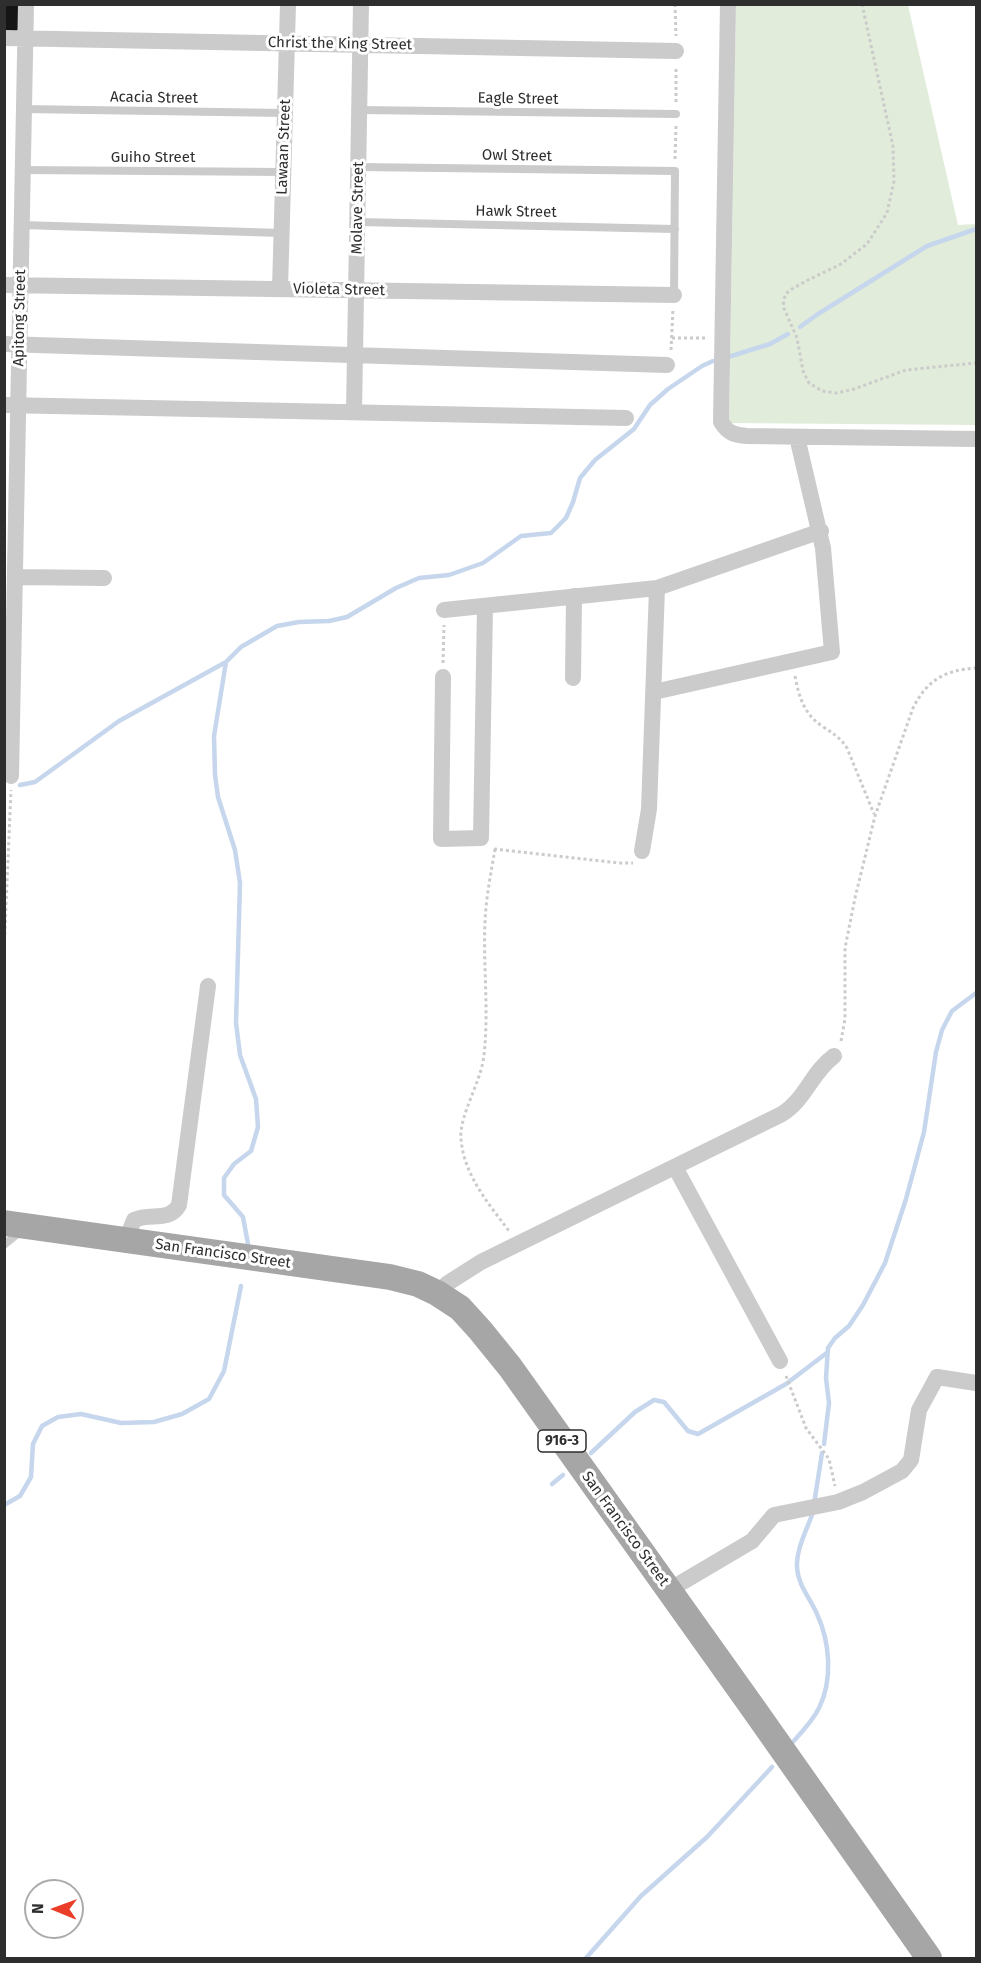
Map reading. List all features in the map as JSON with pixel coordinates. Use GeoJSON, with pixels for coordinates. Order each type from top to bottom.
{"type":"FeatureCollection","features":[{"type":"Feature","properties":{"kind":"main road","name":"San Francisco Street"},"geometry":{"type":"LineString","coordinates":[[15,1225],[390,1277],[418,1284],[460,1308],[510,1367],[929,1959]]}},
{"type":"Feature","properties":{"kind":"street","name":"Apitong Street"},"geometry":{"type":"LineString","coordinates":[[11,776],[15,577],[11,405],[12,285],[22,225],[26,4]]}},
{"type":"Feature","properties":{"kind":"street","name":"Lawaan Street"},"geometry":{"type":"LineString","coordinates":[[280,289],[288,4]]}},
{"type":"Feature","properties":{"kind":"street","name":"Molave Street"},"geometry":{"type":"LineString","coordinates":[[354,412],[361,4]]}},
{"type":"Feature","properties":{"kind":"street"},"geometry":{"type":"LineString","coordinates":[[728,4],[719,413],[721,422],[726,430],[734,435],[747,436],[976,439]]}},
{"type":"Feature","properties":{"kind":"street","name":"Christ the King Street"},"geometry":{"type":"LineString","coordinates":[[4,38],[676,51]]}},
{"type":"Feature","properties":{"kind":"street","name":"Violeta Street"},"geometry":{"type":"LineString","coordinates":[[12,285],[674,295]]}},
{"type":"Feature","properties":{"kind":"street"},"geometry":{"type":"LineString","coordinates":[[12,344],[667,365]]}},
{"type":"Feature","properties":{"kind":"street"},"geometry":{"type":"LineString","coordinates":[[11,405],[626,418]]}},
{"type":"Feature","properties":{"kind":"street"},"geometry":{"type":"LineString","coordinates":[[654,692],[832,652],[820,531],[797,437]]}},
{"type":"Feature","properties":{"kind":"street"},"geometry":{"type":"LineString","coordinates":[[444,610],[657,588],[820,531]]}},
{"type":"Feature","properties":{"kind":"street"},"geometry":{"type":"LineString","coordinates":[[15,577],[105,578]]}},
{"type":"Feature","properties":{"kind":"street"},"geometry":{"type":"LineString","coordinates":[[642,851],[650,809],[657,588]]}},
{"type":"Feature","properties":{"kind":"street"},"geometry":{"type":"LineString","coordinates":[[573,678],[574,596]]}},
{"type":"Feature","properties":{"kind":"street"},"geometry":{"type":"LineString","coordinates":[[443,677],[441,840],[481,838],[485,606]]}},
{"type":"Feature","properties":{"kind":"street"},"geometry":{"type":"LineString","coordinates":[[126,1240],[134,1220],[145,1216],[168,1216],[175,1211],[178,1205],[208,986]]}},
{"type":"Feature","properties":{"kind":"street"},"geometry":{"type":"LineString","coordinates":[[437,1293],[463,1273],[794,1106],[818,1071],[834,1056]]}},
{"type":"Feature","properties":{"kind":"street"},"geometry":{"type":"LineString","coordinates":[[675,1167],[780,1361]]}},
{"type":"Feature","properties":{"kind":"street"},"geometry":{"type":"LineString","coordinates":[[669,1590],[752,1541],[774,1515],[838,1502],[892,1478],[911,1460],[919,1410],[937,1377],[976,1383]]}},
{"type":"Feature","properties":{"kind":"lane","name":"Acacia Street"},"geometry":{"type":"LineString","coordinates":[[23,109],[284,113]]}},
{"type":"Feature","properties":{"kind":"lane","name":"Eagle Street"},"geometry":{"type":"LineString","coordinates":[[360,110],[676,114]]}},
{"type":"Feature","properties":{"kind":"lane","name":"Owl Street"},"geometry":{"type":"LineString","coordinates":[[358,167],[675,171]]}},
{"type":"Feature","properties":{"kind":"lane","name":"Guiho Street"},"geometry":{"type":"LineString","coordinates":[[23,170],[283,172]]}},
{"type":"Feature","properties":{"kind":"lane"},"geometry":{"type":"LineString","coordinates":[[674,295],[675,171]]}},
{"type":"Feature","properties":{"kind":"lane","name":"Hawk Street"},"geometry":{"type":"LineString","coordinates":[[358,222],[675,229]]}},
{"type":"Feature","properties":{"kind":"lane"},"geometry":{"type":"LineString","coordinates":[[22,225],[282,233]]}},
{"type":"Feature","properties":{"kind":"lane"},"geometry":{"type":"LineString","coordinates":[[4,1245],[15,1225]]}},
{"type":"Feature","properties":{"kind":"path"},"geometry":{"type":"LineString","coordinates":[[675,4],[675,171]]}},
{"type":"Feature","properties":{"kind":"path"},"geometry":{"type":"LineString","coordinates":[[862,4],[893,146],[894,181],[887,213],[867,244],[841,264],[808,280],[785,295],[783,306],[797,338],[803,371],[809,383],[822,391],[837,393],[906,370],[976,363]]}},
{"type":"Feature","properties":{"kind":"path"},"geometry":{"type":"LineString","coordinates":[[667,365],[672,338],[674,295]]}},
{"type":"Feature","properties":{"kind":"path"},"geometry":{"type":"LineString","coordinates":[[672,338],[721,338]]}},
{"type":"Feature","properties":{"kind":"path"},"geometry":{"type":"LineString","coordinates":[[443,677],[444,610]]}},
{"type":"Feature","properties":{"kind":"path"},"geometry":{"type":"LineString","coordinates":[[792,661],[800,699],[807,712],[842,740],[875,816]]}},
{"type":"Feature","properties":{"kind":"path"},"geometry":{"type":"LineString","coordinates":[[834,1056],[840,1047],[843,1035],[845,948],[875,816],[913,708],[921,693],[931,682],[946,673],[976,668]]}},
{"type":"Feature","properties":{"kind":"path"},"geometry":{"type":"LineString","coordinates":[[4,953],[11,776]]}},
{"type":"Feature","properties":{"kind":"path"},"geometry":{"type":"LineString","coordinates":[[519,1244],[476,1186],[469,1170],[461,1139],[465,1112],[480,1078],[486,1034],[485,922],[495,849],[630,864],[637,862],[642,851]]}},
{"type":"Feature","properties":{"kind":"path"},"geometry":{"type":"LineString","coordinates":[[780,1361],[806,1428],[829,1459],[838,1502]]}},
{"type":"Feature","properties":{"kind":"green space"},"geometry":{"type":"Polygon","coordinates":[[[736,5],[908,5],[958,225],[976,224],[976,425],[729,423],[736,5]]]}},
{"type":"Feature","properties":{"kind":"building"},"geometry":{"type":"Polygon","coordinates":[[[4,4],[19,4],[18,33],[4,32],[4,4]]]}},
{"type":"Feature","properties":{"kind":"waterway"},"geometry":{"type":"LineString","coordinates":[[800,327],[927,246],[976,229]]}},
{"type":"Feature","properties":{"kind":"waterway"},"geometry":{"type":"LineString","coordinates":[[728,357],[770,344],[788,334]]}},
{"type":"Feature","properties":{"kind":"waterway"},"geometry":{"type":"LineString","coordinates":[[20,785],[35,782],[119,721],[226,662],[241,647],[277,626],[347,617],[396,588],[419,578],[449,575],[483,563],[521,536],[551,533],[566,518],[580,478],[595,460],[634,429],[650,405],[668,389],[713,361]]}},
{"type":"Feature","properties":{"kind":"waterway"},"geometry":{"type":"LineString","coordinates":[[226,662],[214,736],[215,775],[218,797],[235,850],[240,883],[236,1023],[240,1055],[256,1099],[258,1127],[251,1151],[234,1164],[224,1178],[224,1195],[243,1217],[248,1244]]}},
{"type":"Feature","properties":{"kind":"waterway"},"geometry":{"type":"LineString","coordinates":[[824,1444],[829,1403],[826,1378],[828,1348],[835,1338],[849,1326],[885,1263],[906,1199],[924,1132],[936,1052],[942,1030],[952,1011],[976,993]]}},
{"type":"Feature","properties":{"kind":"waterway"},"geometry":{"type":"LineString","coordinates":[[4,1505],[20,1496],[31,1477],[33,1444],[42,1426],[58,1417],[81,1414],[121,1423],[154,1422],[182,1414],[209,1399],[224,1371],[241,1286]]}},
{"type":"Feature","properties":{"kind":"waterway"},"geometry":{"type":"LineString","coordinates":[[591,1453],[635,1412],[654,1400],[664,1402],[688,1431],[698,1434],[786,1384],[828,1352]]}},
{"type":"Feature","properties":{"kind":"waterway"},"geometry":{"type":"LineString","coordinates":[[814,1504],[822,1453]]}},
{"type":"Feature","properties":{"kind":"waterway"},"geometry":{"type":"LineString","coordinates":[[552,1484],[563,1475]]}},
{"type":"Feature","properties":{"kind":"waterway"},"geometry":{"type":"LineString","coordinates":[[791,1744],[810,1723],[819,1708],[828,1673],[825,1637],[814,1608],[802,1586],[797,1568],[800,1548],[812,1515]]}},
{"type":"Feature","properties":{"kind":"waterway"},"geometry":{"type":"LineString","coordinates":[[586,1958],[641,1896],[707,1837],[772,1767]]}}]}
